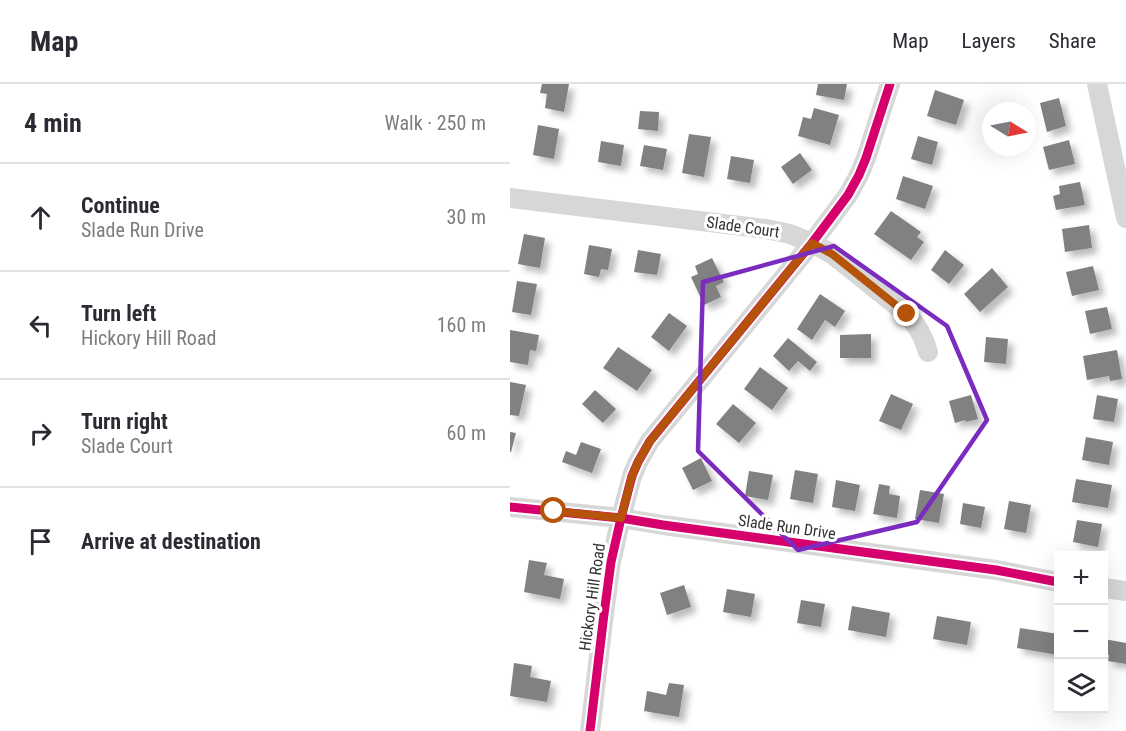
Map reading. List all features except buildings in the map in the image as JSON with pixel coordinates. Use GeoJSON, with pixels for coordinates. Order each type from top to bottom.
{"type":"FeatureCollection","features":[{"type":"Feature","properties":{"kind":"street","name":"Hickory Hill Road"},"geometry":{"type":"LineString","coordinates":[[590,731],[611,562],[632,476],[638,462],[650,441],[812,243],[848,195],[866,158],[890,84]]}},
{"type":"Feature","properties":{"kind":"street"},"geometry":{"type":"LineString","coordinates":[[1097,84],[1126,218]]}},
{"type":"Feature","properties":{"kind":"street","name":"Slade Court"},"geometry":{"type":"LineString","coordinates":[[510,198],[766,229],[790,234],[832,254],[907,314],[917,325],[928,352]]}},
{"type":"Feature","properties":{"kind":"street","name":"Slade Run Drive"},"geometry":{"type":"LineString","coordinates":[[510,507],[621,518],[996,570],[1054,581]]}},
{"type":"Feature","properties":{"kind":"street"},"geometry":{"type":"LineString","coordinates":[[1108,589],[1126,591]]}},
{"type":"Feature","properties":{"kind":"highlighted area"},"geometry":{"type":"Polygon","coordinates":[[[834,246],[947,326],[987,420],[917,522],[798,550],[698,451],[703,282],[834,246]]]}},
{"type":"Feature","properties":{"kind":"cycle path"},"geometry":{"type":"LineString","coordinates":[[590,731],[611,562],[632,476],[638,462],[650,441],[812,243],[848,195],[866,158],[890,84]]}},
{"type":"Feature","properties":{"kind":"cycle path"},"geometry":{"type":"LineString","coordinates":[[510,507],[621,518],[996,570],[1054,581]]}},
{"type":"Feature","properties":{"kind":"route"},"geometry":{"type":"LineString","coordinates":[[554,511],[621,518],[632,476],[650,441],[812,243],[832,254],[907,314]]}}]}
